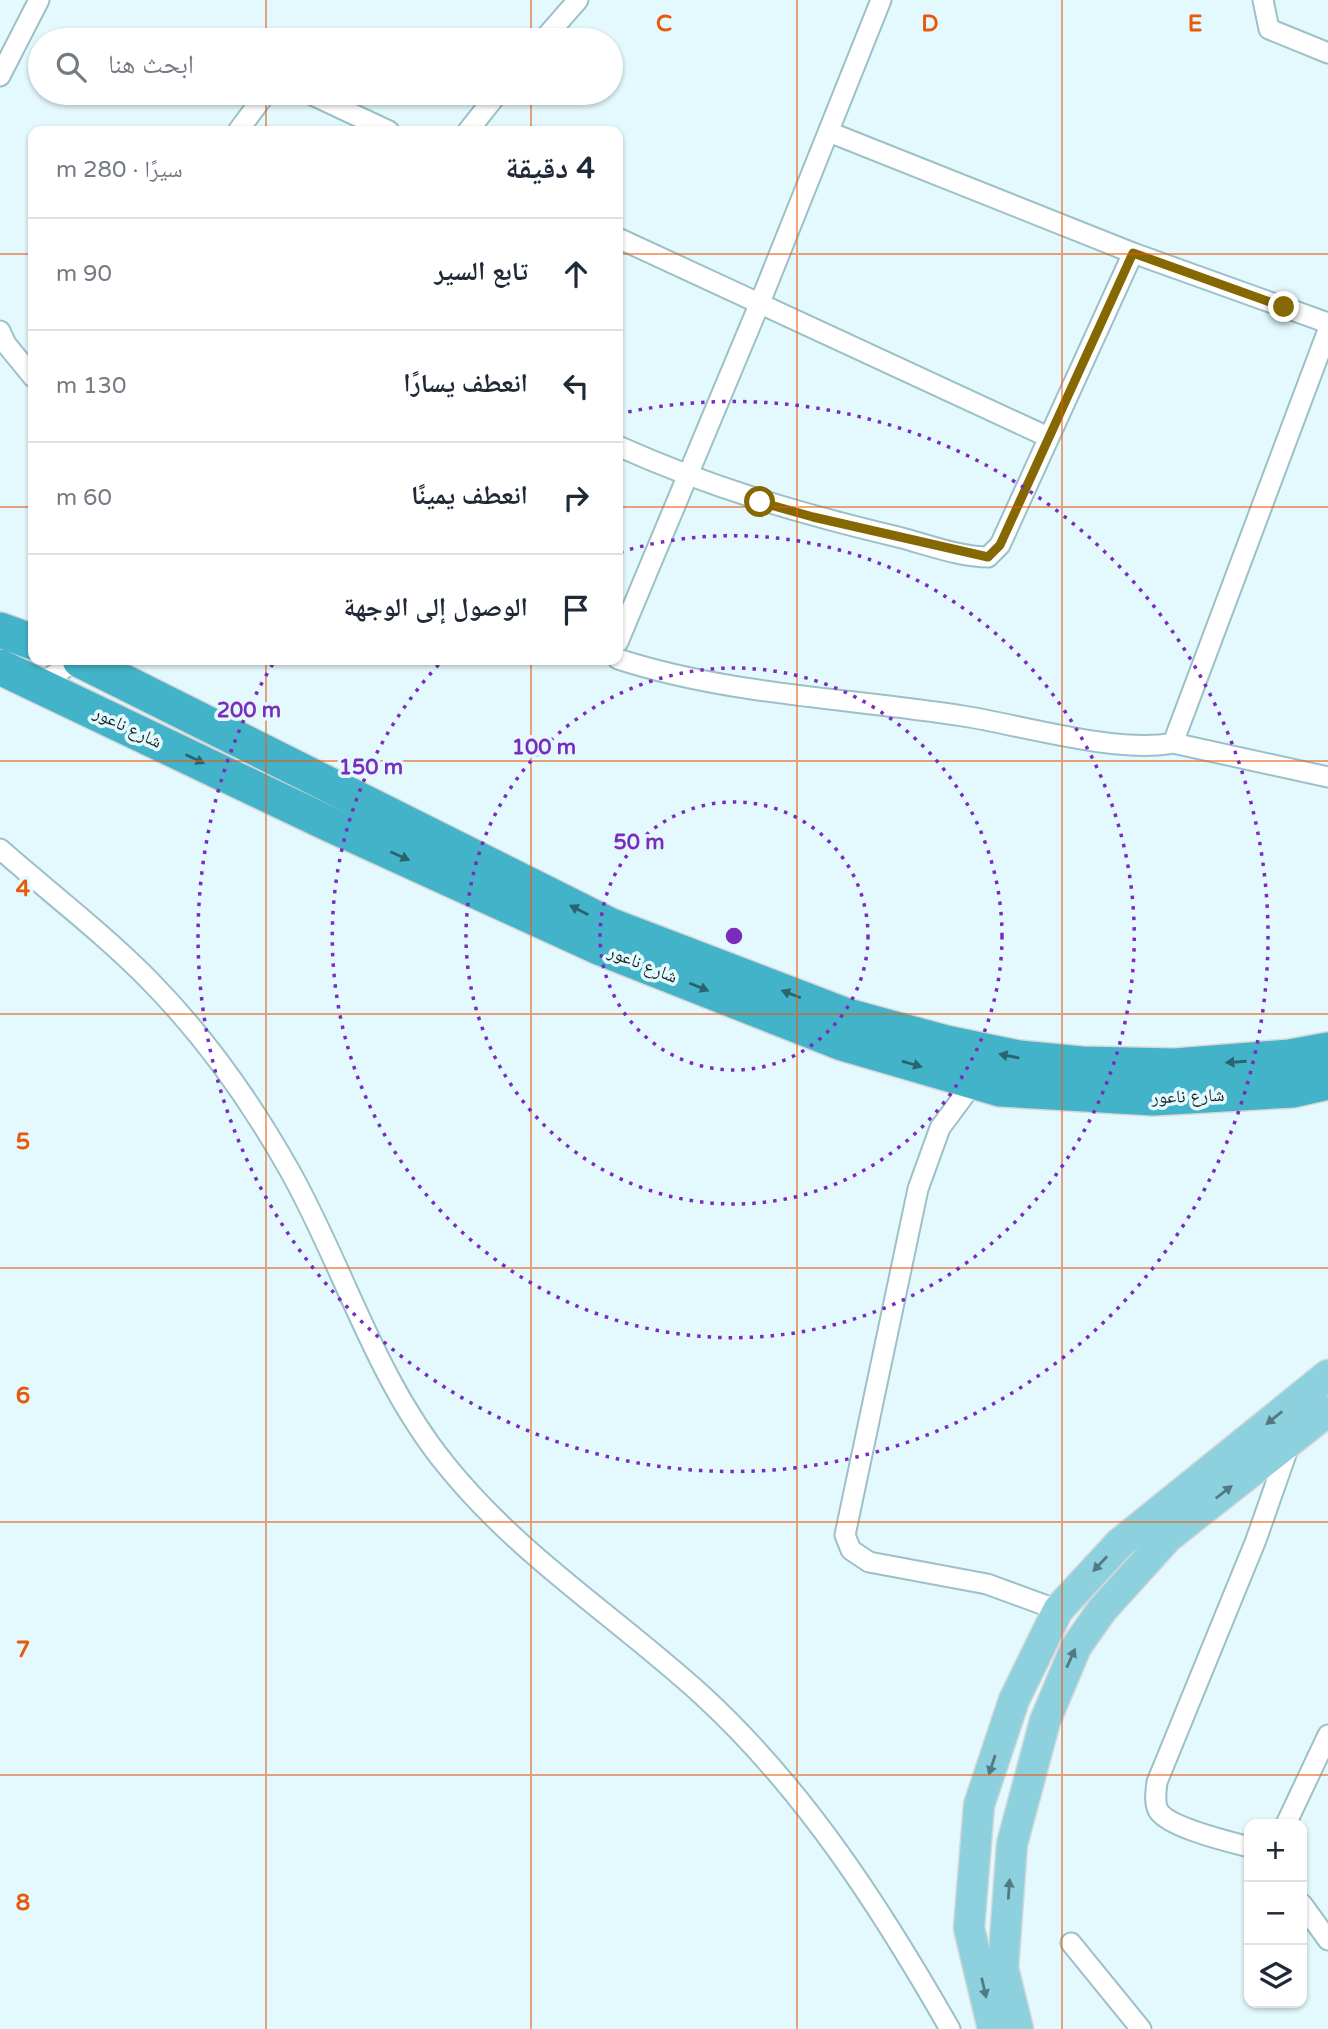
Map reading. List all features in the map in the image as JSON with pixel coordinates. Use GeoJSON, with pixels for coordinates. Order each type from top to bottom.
{"type":"FeatureCollection","features":[{"type":"Feature","properties":{"kind":"highway"},"geometry":{"type":"LineString","coordinates":[[0,630],[28,640]]}},
{"type":"Feature","properties":{"kind":"highway","name":"شارع ناعور"},"geometry":{"type":"LineString","coordinates":[[89,665],[609,925],[847,1016],[946,1043],[1032,1059],[1291,1074],[1328,1082]]}},
{"type":"Feature","properties":{"kind":"highway","name":"شارع ناعور"},"geometry":{"type":"LineString","coordinates":[[0,667],[325,822],[601,948],[842,1043],[974,1082],[1000,1089],[1153,1098],[1291,1074],[1328,1050]]}},
{"type":"Feature","properties":{"kind":"main road"},"geometry":{"type":"LineString","coordinates":[[993,2029],[969,1928],[979,1805],[1014,1700],[1058,1610],[1121,1543],[1328,1376]]}},
{"type":"Feature","properties":{"kind":"main road"},"geometry":{"type":"LineString","coordinates":[[1018,2029],[1003,1968],[1012,1844],[1045,1721],[1076,1647],[1102,1610],[1168,1537],[1328,1411]]}},
{"type":"Feature","properties":{"kind":"street"},"geometry":{"type":"LineString","coordinates":[[0,76],[39,0]]}},
{"type":"Feature","properties":{"kind":"street"},"geometry":{"type":"LineString","coordinates":[[554,28],[578,0]]}},
{"type":"Feature","properties":{"kind":"street"},"geometry":{"type":"LineString","coordinates":[[623,630],[830,132],[881,0]]}},
{"type":"Feature","properties":{"kind":"street"},"geometry":{"type":"LineString","coordinates":[[1263,0],[1269,29],[1328,53]]}},
{"type":"Feature","properties":{"kind":"street"},"geometry":{"type":"LineString","coordinates":[[242,126],[257,105]]}},
{"type":"Feature","properties":{"kind":"street"},"geometry":{"type":"LineString","coordinates":[[334,105],[378,126]]}},
{"type":"Feature","properties":{"kind":"street"},"geometry":{"type":"LineString","coordinates":[[472,126],[489,105]]}},
{"type":"Feature","properties":{"kind":"street"},"geometry":{"type":"LineString","coordinates":[[830,132],[1133,253],[1328,323]]}},
{"type":"Feature","properties":{"kind":"street"},"geometry":{"type":"LineString","coordinates":[[623,240],[1048,437]]}},
{"type":"Feature","properties":{"kind":"street"},"geometry":{"type":"LineString","coordinates":[[623,448],[688,477],[813,517],[988,557],[1000,545],[1133,253]]}},
{"type":"Feature","properties":{"kind":"street"},"geometry":{"type":"LineString","coordinates":[[1173,743],[1328,330]]}},
{"type":"Feature","properties":{"kind":"street"},"geometry":{"type":"LineString","coordinates":[[0,331],[6,344],[28,371]]}},
{"type":"Feature","properties":{"kind":"street"},"geometry":{"type":"LineString","coordinates":[[623,661],[662,673],[790,695],[964,716],[1125,745],[1173,743],[1328,777]]}},
{"type":"Feature","properties":{"kind":"street"},"geometry":{"type":"LineString","coordinates":[[40,684],[71,665]]}},
{"type":"Feature","properties":{"kind":"street"},"geometry":{"type":"LineString","coordinates":[[0,849],[147,978],[220,1065],[295,1179],[384,1373],[442,1461],[506,1529],[576,1592],[705,1698],[755,1750],[846,1861],[902,1945],[950,2029]]}},
{"type":"Feature","properties":{"kind":"street"},"geometry":{"type":"LineString","coordinates":[[974,1082],[940,1128],[918,1189],[845,1535],[851,1550],[869,1562],[988,1584],[1058,1610]]}},
{"type":"Feature","properties":{"kind":"street"},"geometry":{"type":"LineString","coordinates":[[1244,1845],[1168,1819],[1157,1808],[1157,1782],[1251,1552],[1292,1438]]}},
{"type":"Feature","properties":{"kind":"street"},"geometry":{"type":"LineString","coordinates":[[1288,1819],[1328,1735]]}},
{"type":"Feature","properties":{"kind":"street"},"geometry":{"type":"LineString","coordinates":[[1307,1911],[1328,1940]]}},
{"type":"Feature","properties":{"kind":"street"},"geometry":{"type":"LineString","coordinates":[[1071,1942],[1141,2029]]}},
{"type":"Feature","properties":{"kind":"route"},"geometry":{"type":"LineString","coordinates":[[760,502],[813,517],[988,557],[1000,545],[1133,253],[1284,307]]}}]}
